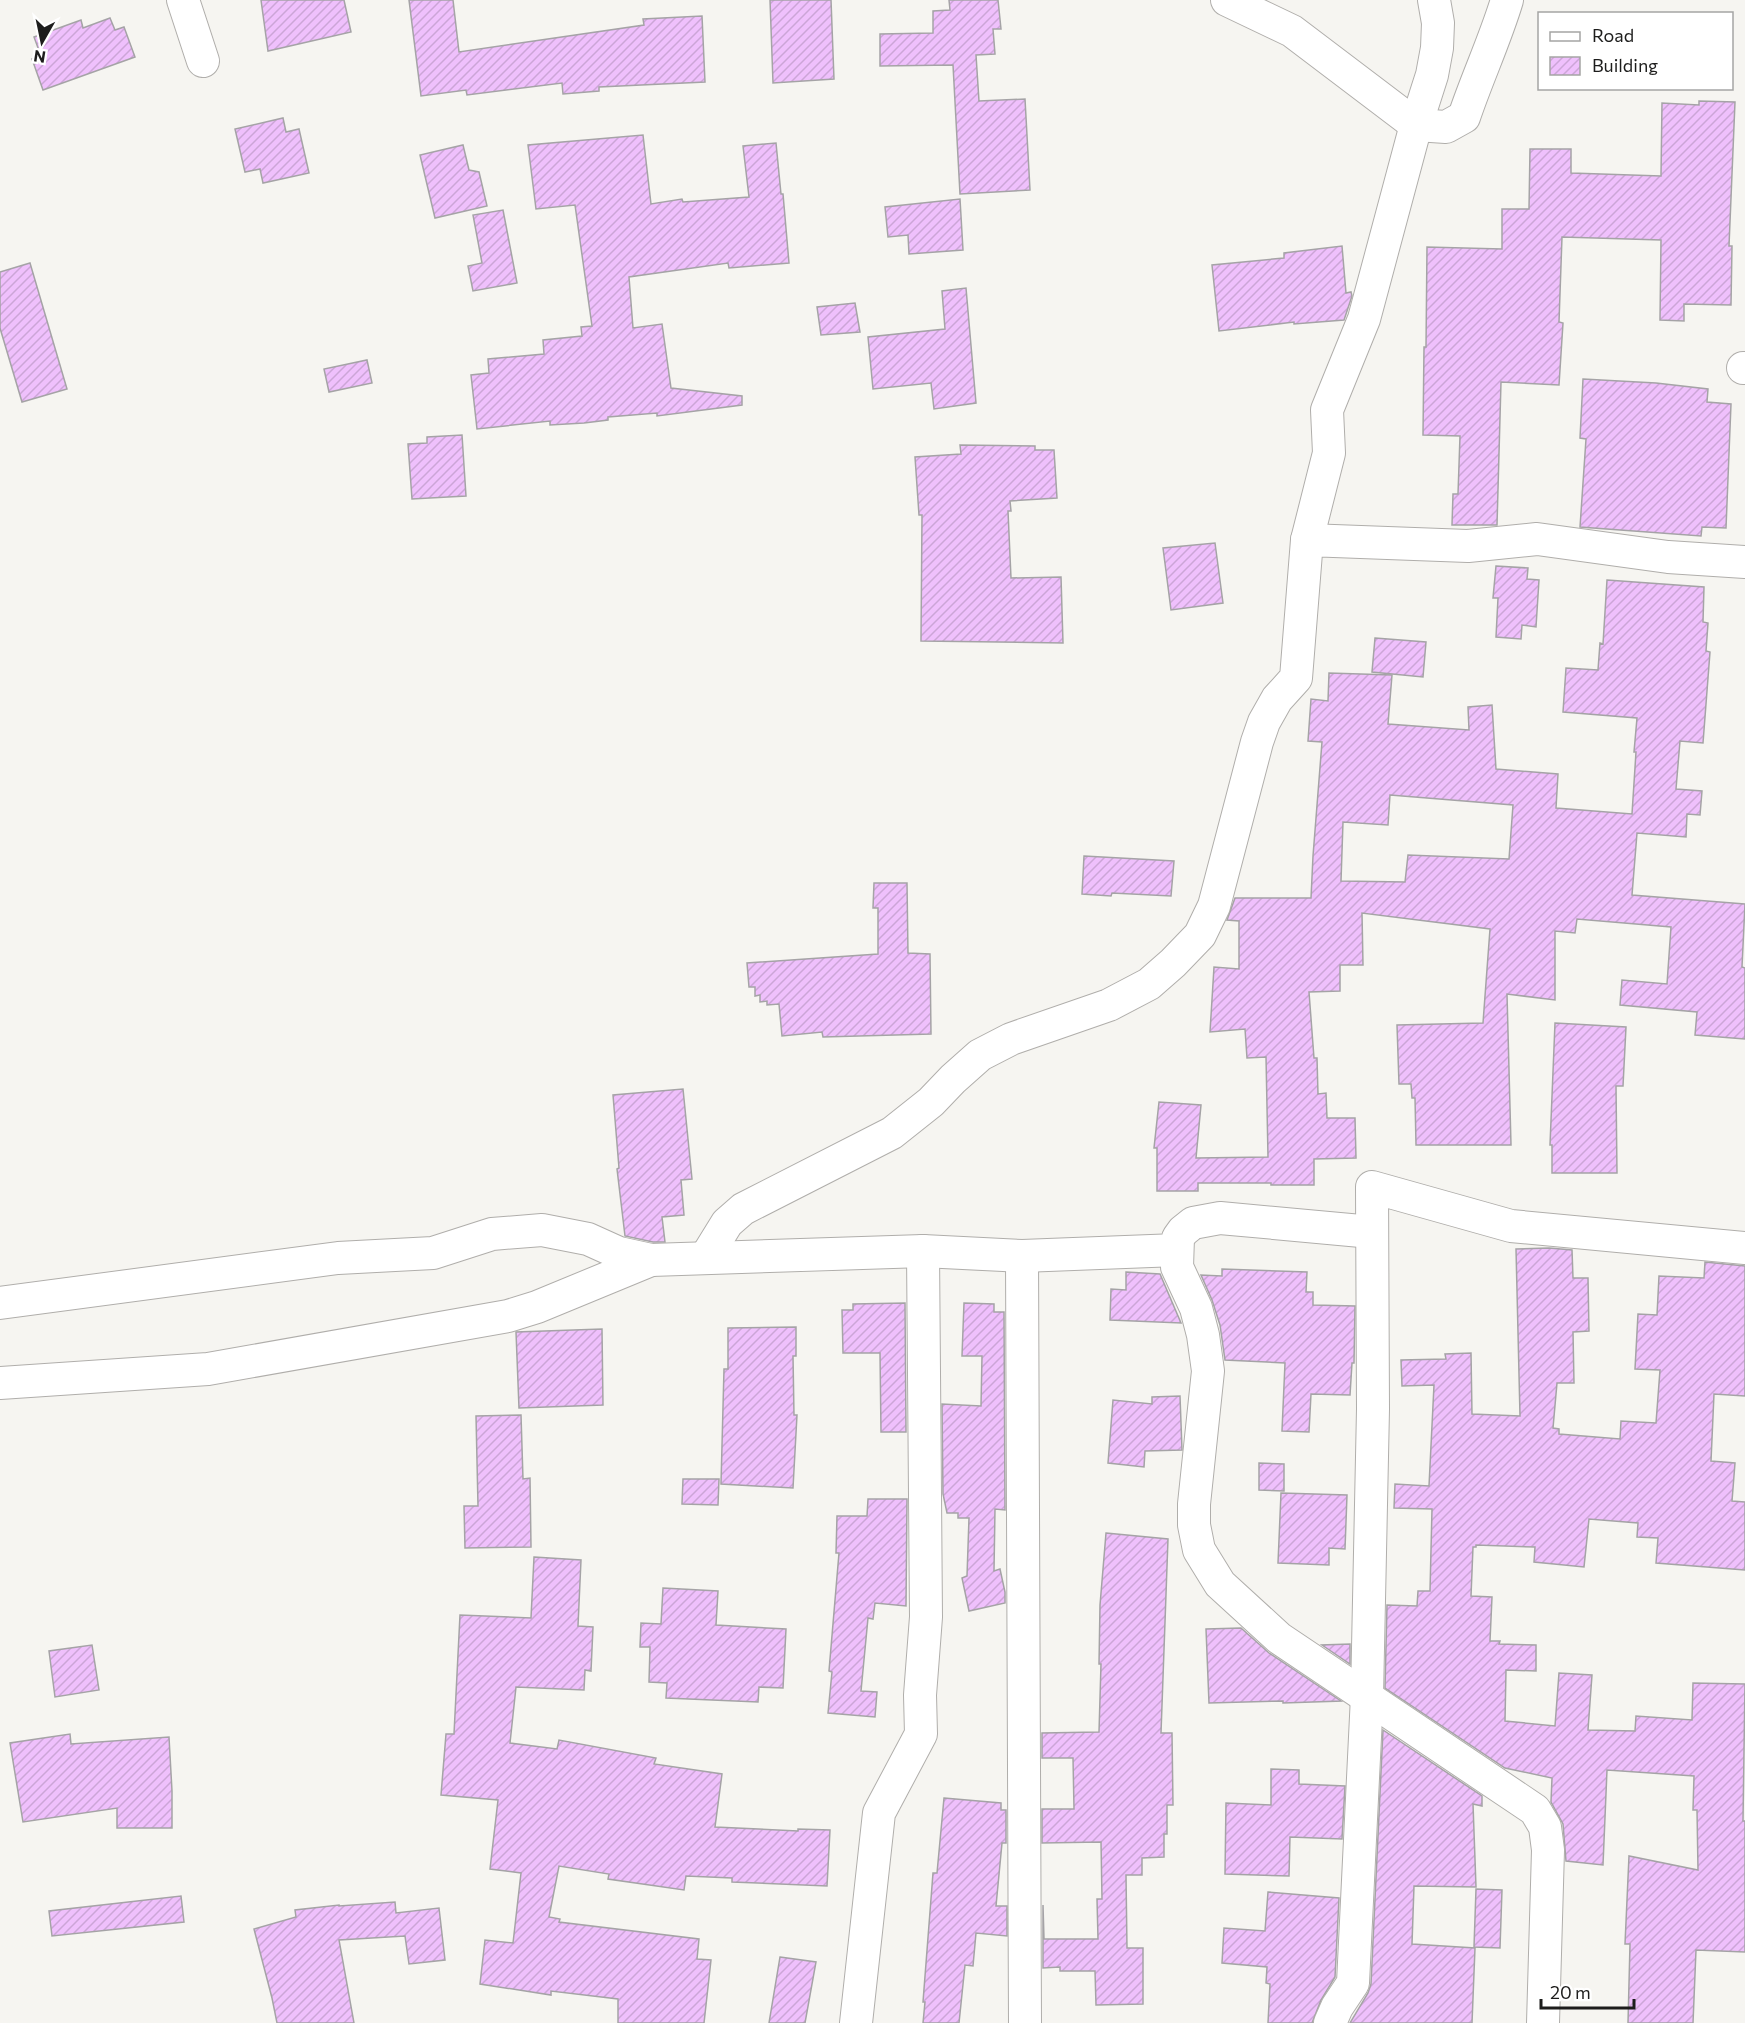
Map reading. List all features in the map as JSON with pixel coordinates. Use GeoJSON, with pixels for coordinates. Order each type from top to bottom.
{"type":"FeatureCollection","features":[{"type":"Feature","properties":{"kind":"street"},"geometry":{"type":"LineString","coordinates":[[183,0],[203,61]]}},
{"type":"Feature","properties":{"kind":"street"},"geometry":{"type":"LineString","coordinates":[[1227,0],[1292,31],[1416,125],[1446,127],[1464,117],[1499,27],[1507,0]]}},
{"type":"Feature","properties":{"kind":"street"},"geometry":{"type":"LineString","coordinates":[[706,1257],[727,1223],[743,1209],[892,1133],[931,1102],[980,1055],[1011,1039],[1109,1005],[1149,984],[1200,935],[1214,906],[1264,722],[1277,699],[1296,678],[1307,540],[1329,453],[1327,410],[1364,319],[1416,125],[1432,75],[1437,48],[1438,23],[1434,0]]}},
{"type":"Feature","properties":{"kind":"street"},"geometry":{"type":"LineString","coordinates":[[1307,540],[1468,546],[1537,539],[1668,557],[1745,562]]}},
{"type":"Feature","properties":{"kind":"street"},"geometry":{"type":"LineString","coordinates":[[1330,2023],[1337,2007],[1353,1983],[1367,1696],[1373,1409],[1372,1187],[1510,1226],[1745,1248]]}},
{"type":"Feature","properties":{"kind":"street"},"geometry":{"type":"LineString","coordinates":[[1372,1232],[1220,1218],[1193,1223],[1178,1238],[1177,1267],[1190,1292],[1201,1326],[1208,1371],[1194,1504],[1194,1526],[1198,1550],[1220,1584],[1279,1638],[1535,1810],[1545,1827],[1548,1864],[1543,2023]]}},
{"type":"Feature","properties":{"kind":"street"},"geometry":{"type":"LineString","coordinates":[[0,1303],[338,1258],[433,1253],[492,1234],[542,1230],[588,1239],[619,1253],[651,1260],[923,1251],[1022,1256],[1177,1250]]}},
{"type":"Feature","properties":{"kind":"street"},"geometry":{"type":"LineString","coordinates":[[856,2023],[879,1813],[921,1734],[920,1695],[926,1617],[923,1251]]}},
{"type":"Feature","properties":{"kind":"street"},"geometry":{"type":"LineString","coordinates":[[1022,1256],[1024,2023]]}},
{"type":"Feature","properties":{"kind":"street"},"geometry":{"type":"LineString","coordinates":[[0,1383],[208,1369],[508,1316],[537,1307],[651,1260]]}},
{"type":"Feature","properties":{"kind":"building"},"geometry":{"type":"Polygon","coordinates":[[[261,0],[344,0],[351,32],[268,51],[261,0]]]}},
{"type":"Feature","properties":{"kind":"building"},"geometry":{"type":"Polygon","coordinates":[[[409,0],[453,0],[459,52],[644,25],[643,19],[702,16],[705,82],[599,87],[599,91],[563,94],[562,83],[467,95],[466,90],[421,96],[409,0]]]}},
{"type":"Feature","properties":{"kind":"building"},"geometry":{"type":"Polygon","coordinates":[[[770,0],[831,0],[834,79],[773,83],[770,0]]]}},
{"type":"Feature","properties":{"kind":"building"},"geometry":{"type":"Polygon","coordinates":[[[949,0],[998,0],[1001,29],[993,29],[995,54],[976,55],[979,101],[1025,99],[1030,190],[960,194],[953,65],[880,66],[880,34],[933,33],[933,11],[950,10],[949,0]]]}},
{"type":"Feature","properties":{"kind":"building"},"geometry":{"type":"Polygon","coordinates":[[[110,18],[115,30],[124,27],[135,57],[43,90],[32,59],[41,56],[34,37],[81,20],[83,28],[110,18]]]}},
{"type":"Feature","properties":{"kind":"building"},"geometry":{"type":"Polygon","coordinates":[[[1699,101],[1735,102],[1729,246],[1732,246],[1731,305],[1684,304],[1684,321],[1660,320],[1661,240],[1562,237],[1559,322],[1563,323],[1559,385],[1501,382],[1497,525],[1452,525],[1453,494],[1458,494],[1460,436],[1423,435],[1427,247],[1502,249],[1502,209],[1529,209],[1530,149],[1571,149],[1571,173],[1661,176],[1662,103],[1699,105],[1699,101]]]}},
{"type":"Feature","properties":{"kind":"building"},"geometry":{"type":"Polygon","coordinates":[[[283,118],[286,132],[299,129],[309,173],[263,183],[260,169],[245,172],[235,129],[283,118]]]}},
{"type":"Feature","properties":{"kind":"building"},"geometry":{"type":"Polygon","coordinates":[[[643,135],[651,204],[682,199],[683,202],[749,197],[743,146],[776,143],[789,263],[729,268],[728,263],[629,277],[633,328],[662,324],[671,388],[742,396],[742,405],[657,416],[657,413],[608,417],[608,420],[584,423],[550,425],[550,421],[477,429],[471,375],[489,373],[488,359],[544,354],[543,340],[582,336],[581,327],[592,326],[575,205],[536,209],[528,145],[643,135]]]}},
{"type":"Feature","properties":{"kind":"building"},"geometry":{"type":"Polygon","coordinates":[[[463,145],[469,170],[479,172],[487,206],[435,218],[420,155],[463,145]]]}},
{"type":"Feature","properties":{"kind":"building"},"geometry":{"type":"Polygon","coordinates":[[[960,199],[963,250],[909,254],[908,235],[888,237],[885,207],[960,199]]]}},
{"type":"Feature","properties":{"kind":"building"},"geometry":{"type":"Polygon","coordinates":[[[503,210],[517,283],[473,291],[468,266],[482,263],[473,215],[503,210]]]}},
{"type":"Feature","properties":{"kind":"building"},"geometry":{"type":"Polygon","coordinates":[[[1342,246],[1346,293],[1351,292],[1352,296],[1344,320],[1294,324],[1294,322],[1219,331],[1212,265],[1284,258],[1284,253],[1342,246]]]}},
{"type":"Feature","properties":{"kind":"building"},"geometry":{"type":"Polygon","coordinates":[[[30,263],[67,389],[22,402],[0,328],[0,272],[30,263]]]}},
{"type":"Feature","properties":{"kind":"building"},"geometry":{"type":"Polygon","coordinates":[[[966,288],[976,403],[934,409],[931,383],[873,389],[868,337],[945,329],[942,291],[966,288]]]}},
{"type":"Feature","properties":{"kind":"building"},"geometry":{"type":"Polygon","coordinates":[[[855,303],[860,332],[821,335],[817,307],[855,303]]]}},
{"type":"Feature","properties":{"kind":"building"},"geometry":{"type":"Polygon","coordinates":[[[367,360],[372,383],[329,392],[324,369],[367,360]]]}},
{"type":"Feature","properties":{"kind":"building"},"geometry":{"type":"Polygon","coordinates":[[[1583,379],[1656,383],[1708,389],[1707,402],[1731,404],[1726,528],[1702,527],[1701,536],[1580,527],[1586,439],[1580,438],[1583,379]]]}},
{"type":"Feature","properties":{"kind":"building"},"geometry":{"type":"Polygon","coordinates":[[[462,435],[466,496],[412,499],[408,444],[427,443],[427,437],[462,435]]]}},
{"type":"Feature","properties":{"kind":"building"},"geometry":{"type":"Polygon","coordinates":[[[960,445],[1035,446],[1035,450],[1054,450],[1057,498],[1010,501],[1011,511],[1008,511],[1011,578],[1061,577],[1063,643],[921,641],[922,515],[919,515],[915,457],[961,454],[960,445]]]}},
{"type":"Feature","properties":{"kind":"building"},"geometry":{"type":"Polygon","coordinates":[[[1215,543],[1223,603],[1171,610],[1163,548],[1215,543]]]}},
{"type":"Feature","properties":{"kind":"building"},"geometry":{"type":"Polygon","coordinates":[[[1496,566],[1528,568],[1527,579],[1539,580],[1536,627],[1522,625],[1521,639],[1496,637],[1498,598],[1493,598],[1496,566]]]}},
{"type":"Feature","properties":{"kind":"building"},"geometry":{"type":"Polygon","coordinates":[[[1607,580],[1704,587],[1703,622],[1708,623],[1706,651],[1710,652],[1703,743],[1680,741],[1676,789],[1702,791],[1700,815],[1687,814],[1686,837],[1637,833],[1632,895],[1745,904],[1742,967],[1745,968],[1745,1039],[1695,1035],[1697,1012],[1620,1005],[1622,980],[1667,984],[1671,927],[1577,919],[1575,933],[1555,931],[1555,1000],[1507,994],[1511,1145],[1416,1145],[1415,1098],[1412,1098],[1411,1084],[1399,1084],[1397,1025],[1483,1023],[1490,929],[1362,913],[1363,965],[1340,965],[1340,991],[1309,992],[1314,1058],[1317,1058],[1318,1094],[1326,1093],[1327,1118],[1355,1118],[1356,1158],[1314,1159],[1314,1185],[1198,1183],[1198,1191],[1157,1191],[1157,1148],[1154,1148],[1159,1102],[1201,1105],[1196,1158],[1268,1157],[1266,1057],[1247,1058],[1245,1029],[1210,1032],[1214,967],[1239,969],[1239,921],[1227,920],[1235,898],[1311,898],[1322,742],[1308,741],[1311,699],[1328,701],[1329,673],[1392,675],[1388,724],[1469,730],[1468,707],[1492,705],[1496,769],[1558,774],[1556,808],[1632,814],[1637,718],[1563,712],[1566,668],[1598,670],[1600,643],[1603,644],[1607,580]],[[1390,795],[1388,825],[1343,822],[1341,881],[1405,882],[1408,855],[1509,859],[1513,805],[1390,795]]]}},
{"type":"Feature","properties":{"kind":"building"},"geometry":{"type":"Polygon","coordinates":[[[1375,638],[1426,642],[1423,677],[1372,672],[1375,638]]]}},
{"type":"Feature","properties":{"kind":"building"},"geometry":{"type":"Polygon","coordinates":[[[1084,856],[1174,861],[1171,896],[1082,894],[1084,856]]]}},
{"type":"Feature","properties":{"kind":"building"},"geometry":{"type":"Polygon","coordinates":[[[874,883],[907,883],[908,953],[930,954],[931,1034],[823,1037],[822,1032],[782,1036],[779,1004],[767,1005],[767,1001],[760,1002],[760,995],[755,996],[755,987],[749,987],[747,963],[878,954],[878,908],[873,908],[874,883]]]}},
{"type":"Feature","properties":{"kind":"building"},"geometry":{"type":"Polygon","coordinates":[[[1555,1023],[1626,1027],[1623,1086],[1616,1086],[1617,1173],[1552,1173],[1552,1145],[1550,1145],[1555,1023]]]}},
{"type":"Feature","properties":{"kind":"building"},"geometry":{"type":"Polygon","coordinates":[[[683,1089],[692,1179],[681,1180],[684,1215],[662,1217],[665,1242],[625,1236],[617,1169],[619,1168],[613,1095],[683,1089]]]}},
{"type":"Feature","properties":{"kind":"building"},"geometry":{"type":"Polygon","coordinates":[[[1516,1249],[1572,1250],[1573,1278],[1588,1278],[1589,1331],[1573,1332],[1574,1383],[1557,1383],[1553,1428],[1559,1429],[1559,1434],[1620,1439],[1621,1421],[1656,1423],[1660,1370],[1635,1369],[1638,1314],[1657,1315],[1659,1276],[1704,1278],[1705,1262],[1745,1266],[1745,1396],[1714,1394],[1711,1461],[1735,1463],[1732,1501],[1745,1502],[1745,1570],[1656,1563],[1658,1538],[1637,1537],[1638,1523],[1589,1519],[1584,1567],[1534,1562],[1535,1547],[1476,1545],[1473,1547],[1471,1596],[1492,1597],[1490,1641],[1500,1641],[1499,1644],[1536,1645],[1536,1671],[1506,1670],[1505,1721],[1555,1726],[1559,1673],[1592,1675],[1588,1730],[1635,1731],[1636,1716],[1692,1720],[1693,1683],[1745,1684],[1743,1821],[1745,1821],[1745,1952],[1696,1950],[1693,2023],[1628,2023],[1630,1944],[1625,1944],[1629,1856],[1698,1870],[1697,1810],[1693,1810],[1694,1776],[1607,1770],[1603,1865],[1566,1861],[1563,1824],[1551,1802],[1552,1778],[1505,1768],[1385,1688],[1387,1605],[1417,1606],[1418,1591],[1430,1591],[1432,1509],[1394,1508],[1395,1484],[1429,1486],[1434,1385],[1402,1386],[1401,1360],[1446,1359],[1445,1354],[1471,1353],[1472,1414],[1520,1416],[1516,1249]]]}},
{"type":"Feature","properties":{"kind":"building"},"geometry":{"type":"Polygon","coordinates":[[[1222,1269],[1307,1272],[1306,1292],[1313,1292],[1313,1305],[1355,1306],[1354,1363],[1352,1363],[1350,1395],[1311,1394],[1309,1432],[1282,1431],[1285,1363],[1225,1360],[1220,1325],[1201,1275],[1222,1276],[1222,1269]]]}},
{"type":"Feature","properties":{"kind":"building"},"geometry":{"type":"Polygon","coordinates":[[[1126,1272],[1160,1274],[1181,1323],[1110,1320],[1111,1289],[1126,1290],[1126,1272]]]}},
{"type":"Feature","properties":{"kind":"building"},"geometry":{"type":"Polygon","coordinates":[[[905,1303],[906,1432],[881,1432],[880,1353],[843,1353],[842,1310],[853,1310],[853,1304],[905,1303]]]}},
{"type":"Feature","properties":{"kind":"building"},"geometry":{"type":"Polygon","coordinates":[[[964,1303],[994,1304],[994,1312],[1004,1312],[1005,1510],[995,1509],[994,1571],[1000,1569],[1005,1603],[969,1611],[962,1578],[967,1576],[969,1518],[958,1518],[958,1513],[947,1513],[943,1494],[942,1404],[981,1406],[982,1356],[962,1356],[964,1303]]]}},
{"type":"Feature","properties":{"kind":"building"},"geometry":{"type":"Polygon","coordinates":[[[796,1327],[796,1356],[793,1356],[794,1415],[797,1415],[793,1488],[721,1484],[724,1369],[728,1369],[728,1328],[796,1327]]]}},
{"type":"Feature","properties":{"kind":"building"},"geometry":{"type":"Polygon","coordinates":[[[602,1329],[603,1405],[519,1408],[516,1332],[602,1329]]]}},
{"type":"Feature","properties":{"kind":"building"},"geometry":{"type":"Polygon","coordinates":[[[1180,1396],[1182,1450],[1145,1451],[1144,1467],[1108,1463],[1113,1400],[1152,1404],[1152,1397],[1180,1396]]]}},
{"type":"Feature","properties":{"kind":"building"},"geometry":{"type":"Polygon","coordinates":[[[521,1415],[523,1479],[530,1478],[531,1547],[465,1548],[464,1506],[478,1506],[476,1416],[521,1415]]]}},
{"type":"Feature","properties":{"kind":"building"},"geometry":{"type":"Polygon","coordinates":[[[1259,1463],[1284,1464],[1284,1491],[1259,1490],[1259,1463]]]}},
{"type":"Feature","properties":{"kind":"building"},"geometry":{"type":"Polygon","coordinates":[[[683,1479],[719,1479],[718,1505],[682,1504],[683,1479]]]}},
{"type":"Feature","properties":{"kind":"building"},"geometry":{"type":"Polygon","coordinates":[[[1281,1493],[1347,1495],[1345,1549],[1329,1548],[1329,1565],[1278,1563],[1281,1493]]]}},
{"type":"Feature","properties":{"kind":"building"},"geometry":{"type":"Polygon","coordinates":[[[868,1499],[907,1499],[906,1606],[875,1603],[873,1619],[868,1618],[861,1691],[877,1692],[875,1717],[828,1713],[832,1672],[829,1671],[839,1553],[836,1553],[837,1516],[867,1516],[868,1499]]]}},
{"type":"Feature","properties":{"kind":"building"},"geometry":{"type":"Polygon","coordinates":[[[1106,1533],[1168,1539],[1161,1733],[1172,1733],[1173,1805],[1167,1805],[1164,1857],[1142,1858],[1142,1875],[1126,1875],[1127,1948],[1143,1948],[1143,2004],[1096,2005],[1095,1971],[1060,1971],[1060,1967],[1043,1968],[1043,1905],[1044,1939],[1098,1939],[1097,1899],[1102,1899],[1101,1842],[1042,1843],[1042,1809],[1074,1809],[1073,1758],[1042,1758],[1042,1733],[1099,1732],[1100,1605],[1106,1533]]]}},
{"type":"Feature","properties":{"kind":"building"},"geometry":{"type":"Polygon","coordinates":[[[534,1557],[581,1560],[578,1626],[593,1627],[591,1671],[585,1670],[584,1690],[516,1687],[510,1743],[557,1749],[559,1740],[656,1758],[654,1764],[722,1774],[715,1827],[798,1831],[798,1829],[830,1830],[827,1886],[732,1882],[732,1878],[686,1876],[684,1890],[608,1879],[609,1874],[559,1866],[549,1917],[560,1919],[559,1922],[699,1939],[697,1959],[711,1960],[704,2023],[618,2023],[618,1999],[551,1991],[551,1995],[480,1984],[485,1940],[513,1943],[521,1873],[490,1869],[498,1800],[441,1795],[446,1734],[454,1734],[460,1615],[531,1618],[534,1557]]]}},
{"type":"Feature","properties":{"kind":"building"},"geometry":{"type":"Polygon","coordinates":[[[663,1588],[718,1591],[716,1625],[786,1629],[783,1688],[759,1687],[758,1702],[666,1698],[667,1683],[649,1682],[650,1647],[640,1647],[641,1623],[661,1624],[663,1588]]]}},
{"type":"Feature","properties":{"kind":"building"},"geometry":{"type":"Polygon","coordinates":[[[1241,1628],[1269,1653],[1341,1701],[1209,1703],[1206,1629],[1241,1628]]]}},
{"type":"Feature","properties":{"kind":"building"},"geometry":{"type":"Polygon","coordinates":[[[1350,1644],[1350,1664],[1322,1645],[1350,1644]]]}},
{"type":"Feature","properties":{"kind":"building"},"geometry":{"type":"Polygon","coordinates":[[[92,1645],[99,1690],[55,1697],[49,1651],[92,1645]]]}},
{"type":"Feature","properties":{"kind":"building"},"geometry":{"type":"Polygon","coordinates":[[[1383,1730],[1482,1796],[1482,1806],[1473,1804],[1476,1887],[1414,1886],[1412,1944],[1475,1948],[1472,2023],[1350,2023],[1371,1984],[1383,1730]]]}},
{"type":"Feature","properties":{"kind":"building"},"geometry":{"type":"Polygon","coordinates":[[[70,1734],[71,1744],[169,1737],[172,1828],[117,1828],[117,1808],[23,1822],[10,1743],[70,1734]]]}},
{"type":"Feature","properties":{"kind":"building"},"geometry":{"type":"Polygon","coordinates":[[[1271,1769],[1299,1770],[1299,1784],[1345,1786],[1342,1839],[1290,1837],[1289,1876],[1225,1874],[1226,1803],[1271,1805],[1271,1769]]]}},
{"type":"Feature","properties":{"kind":"building"},"geometry":{"type":"Polygon","coordinates":[[[944,1798],[1001,1803],[1001,1810],[1006,1810],[1006,1843],[1002,1843],[996,1906],[1007,1906],[1007,1936],[976,1933],[973,1966],[965,1965],[959,2023],[923,2023],[933,1873],[937,1873],[944,1798]]]}},
{"type":"Feature","properties":{"kind":"building"},"geometry":{"type":"Polygon","coordinates":[[[1476,1889],[1502,1890],[1500,1948],[1474,1947],[1476,1889]]]}},
{"type":"Feature","properties":{"kind":"building"},"geometry":{"type":"Polygon","coordinates":[[[1268,1892],[1339,1898],[1335,1977],[1321,2000],[1312,2023],[1268,2023],[1270,1984],[1266,1983],[1267,1967],[1222,1963],[1224,1928],[1265,1931],[1268,1892]]]}},
{"type":"Feature","properties":{"kind":"building"},"geometry":{"type":"Polygon","coordinates":[[[181,1896],[184,1922],[52,1936],[49,1911],[181,1896]]]}},
{"type":"Feature","properties":{"kind":"building"},"geometry":{"type":"Polygon","coordinates":[[[395,1902],[396,1913],[439,1908],[445,1960],[409,1964],[405,1936],[339,1940],[354,2023],[277,2023],[254,1929],[296,1917],[295,1910],[395,1902]]]}},
{"type":"Feature","properties":{"kind":"building"},"geometry":{"type":"Polygon","coordinates":[[[780,1957],[816,1962],[805,2023],[769,2023],[780,1957]]]}}]}
